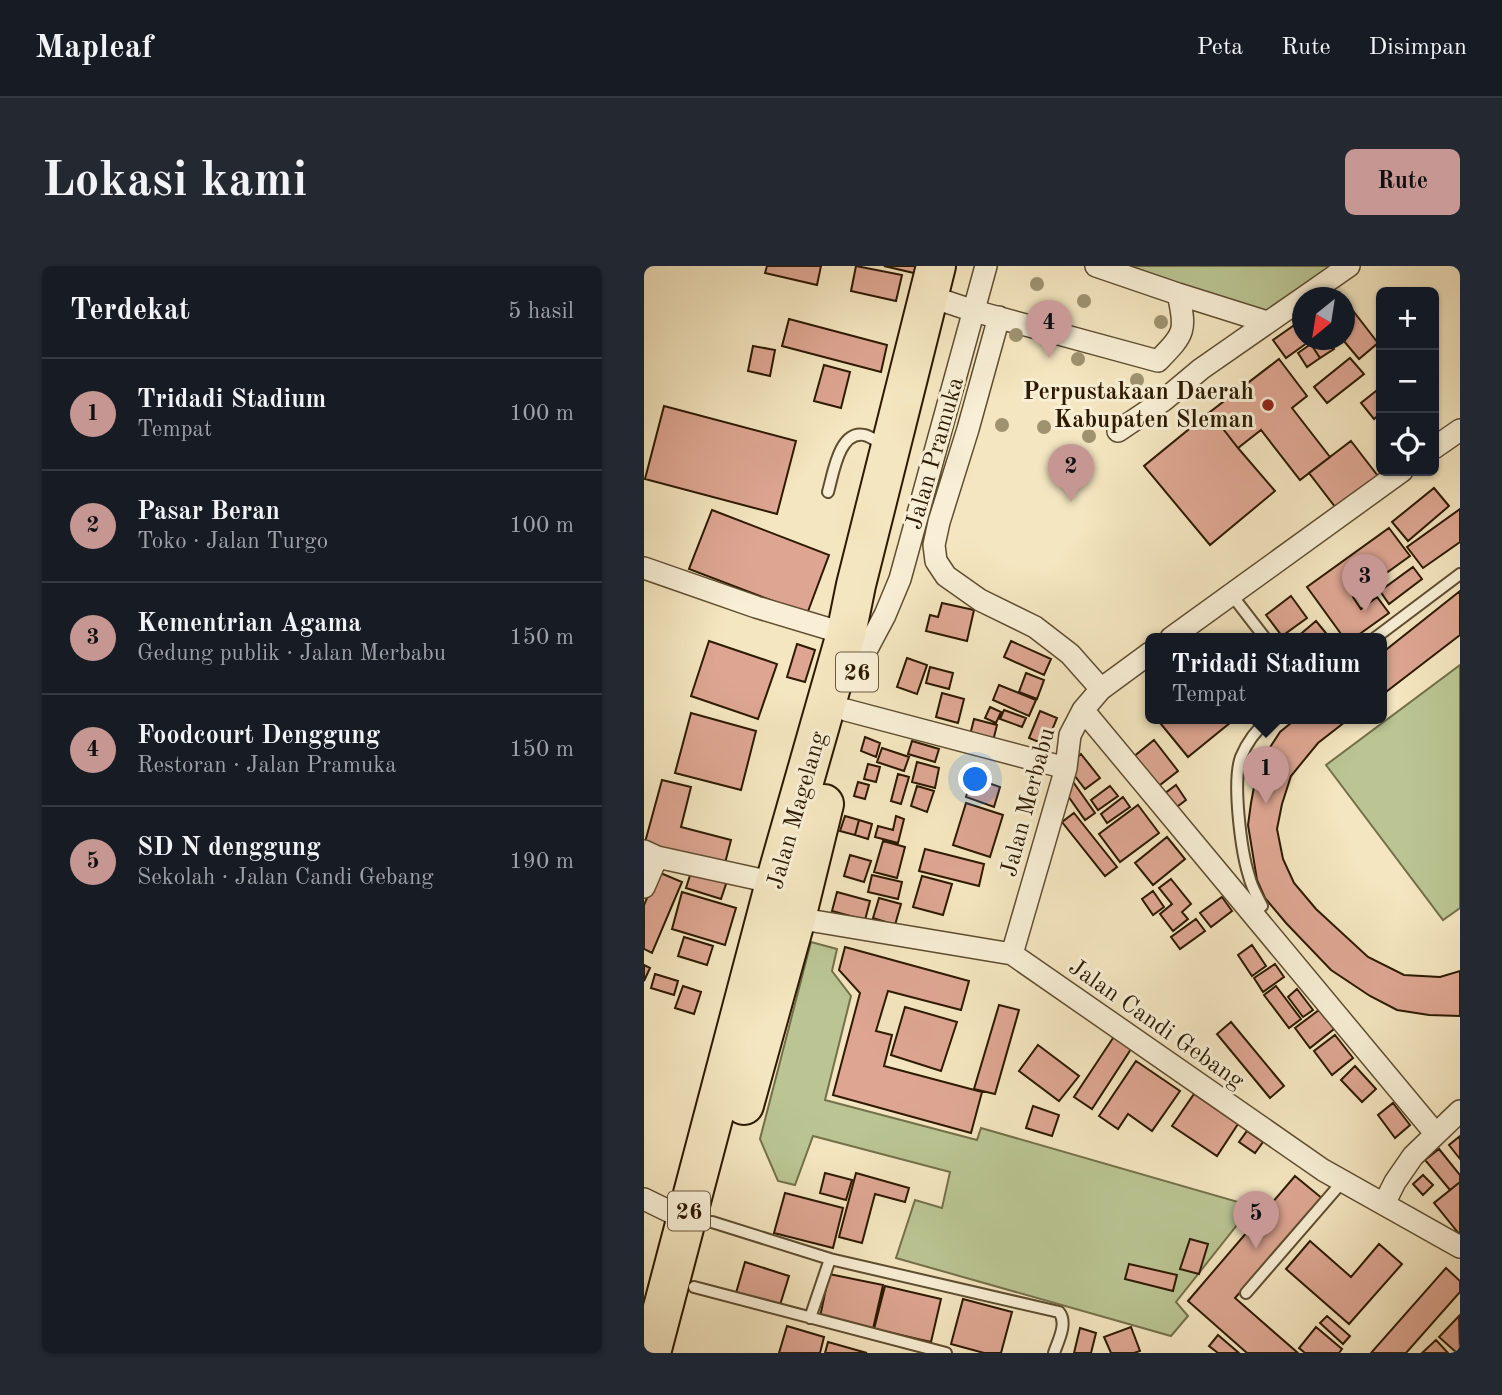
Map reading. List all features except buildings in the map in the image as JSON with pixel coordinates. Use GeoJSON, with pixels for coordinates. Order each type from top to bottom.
{"type":"FeatureCollection","features":[{"type":"Feature","properties":{"kind":"highway","name":"Jalan Magelang"},"geometry":{"type":"LineString","coordinates":[[739,1073],[796,918],[846,710],[856,585],[936,266]]}},
{"type":"Feature","properties":{"kind":"highway","name":"Jalan Magelang"},"geometry":{"type":"LineString","coordinates":[[652,1353],[699,1221],[739,1073],[775,883],[853,648],[960,306],[958,266]]}},
{"type":"Feature","properties":{"kind":"highway","name":"Jalan Magelang"},"geometry":{"type":"LineString","coordinates":[[676,1353],[694,1287],[699,1221]]}},
{"type":"Feature","properties":{"kind":"street"},"geometry":{"type":"LineString","coordinates":[[986,266],[960,306],[1158,361],[1201,369]]}},
{"type":"Feature","properties":{"kind":"street"},"geometry":{"type":"LineString","coordinates":[[1096,266],[1267,322]]}},
{"type":"Feature","properties":{"kind":"street"},"geometry":{"type":"LineString","coordinates":[[1319,287],[1349,266]]}},
{"type":"Feature","properties":{"kind":"street"},"geometry":{"type":"LineString","coordinates":[[1158,361],[1179,339],[1183,324],[1178,294]]}},
{"type":"Feature","properties":{"kind":"street"},"geometry":{"type":"LineString","coordinates":[[1118,431],[1292,305]]}},
{"type":"Feature","properties":{"kind":"street","name":"Jalan Pramuka"},"geometry":{"type":"LineString","coordinates":[[999,317],[939,523],[934,545],[936,561],[946,576],[980,600],[1035,627],[1070,654],[1101,689]]}},
{"type":"Feature","properties":{"kind":"street"},"geometry":{"type":"LineString","coordinates":[[1439,445],[1460,430]]}},
{"type":"Feature","properties":{"kind":"street"},"geometry":{"type":"LineString","coordinates":[[1178,633],[1395,476]]}},
{"type":"Feature","properties":{"kind":"street"},"geometry":{"type":"LineString","coordinates":[[644,568],[755,607],[853,648]]}},
{"type":"Feature","properties":{"kind":"street","name":"Jalan Merbabu"},"geometry":{"type":"LineString","coordinates":[[1012,954],[1066,768],[1070,735],[1083,710],[1101,689],[1145,657]]}},
{"type":"Feature","properties":{"kind":"street"},"geometry":{"type":"LineString","coordinates":[[846,710],[1066,768]]}},
{"type":"Feature","properties":{"kind":"street"},"geometry":{"type":"LineString","coordinates":[[1083,710],[1435,1133]]}},
{"type":"Feature","properties":{"kind":"street"},"geometry":{"type":"LineString","coordinates":[[644,887],[651,854],[775,883]]}},
{"type":"Feature","properties":{"kind":"street","name":"Jalan Candi Gebang"},"geometry":{"type":"LineString","coordinates":[[796,918],[1012,954],[1323,1170],[1460,1247]]}},
{"type":"Feature","properties":{"kind":"street"},"geometry":{"type":"LineString","coordinates":[[1384,1204],[1413,1156],[1460,1111]]}},
{"type":"Feature","properties":{"kind":"street"},"geometry":{"type":"LineString","coordinates":[[644,1199],[699,1221]]}},
{"type":"Feature","properties":{"kind":"lane"},"geometry":{"type":"LineString","coordinates":[[828,492],[842,445],[852,436],[863,435],[890,448]]}},
{"type":"Feature","properties":{"kind":"lane"},"geometry":{"type":"LineString","coordinates":[[1382,633],[1460,574]]}},
{"type":"Feature","properties":{"kind":"lane"},"geometry":{"type":"LineString","coordinates":[[1231,594],[1261,633]]}},
{"type":"Feature","properties":{"kind":"lane"},"geometry":{"type":"LineString","coordinates":[[1251,914],[1262,906],[1249,877],[1240,828],[1237,780],[1240,760],[1251,738],[1264,724]]}},
{"type":"Feature","properties":{"kind":"lane"},"geometry":{"type":"LineString","coordinates":[[1246,1293],[1343,1181]]}},
{"type":"Feature","properties":{"kind":"lane"},"geometry":{"type":"LineString","coordinates":[[699,1221],[830,1259],[1059,1312],[1064,1322],[1054,1353]]}},
{"type":"Feature","properties":{"kind":"lane"},"geometry":{"type":"LineString","coordinates":[[810,1318],[830,1259]]}},
{"type":"Feature","properties":{"kind":"lane"},"geometry":{"type":"LineString","coordinates":[[694,1287],[946,1353]]}},
{"type":"Feature","properties":{"kind":"green space"},"geometry":{"type":"Polygon","coordinates":[[[1099,266],[1349,266],[1318,287],[1292,287],[1292,305],[1267,322],[1099,266]]]}},
{"type":"Feature","properties":{"kind":"green space"},"geometry":{"type":"Polygon","coordinates":[[[1460,665],[1460,908],[1443,920],[1326,765],[1381,724],[1387,724],[1387,719],[1460,665]]]}},
{"type":"Feature","properties":{"kind":"green space"},"geometry":{"type":"Polygon","coordinates":[[[811,942],[837,949],[832,971],[851,996],[825,1100],[977,1140],[981,1128],[1252,1206],[1176,1302],[1188,1316],[1171,1336],[896,1258],[915,1200],[942,1208],[950,1172],[813,1136],[795,1185],[778,1181],[760,1139],[811,942]]]}},
{"type":"Feature","properties":{"kind":"place","name":"Foodcourt Denggung"},"geometry":{"type":"Point","coordinates":[1049,358]}},
{"type":"Feature","properties":{"kind":"place","name":"Perpustakaan Daerah Kabupaten Sleman"},"geometry":{"type":"Point","coordinates":[1268,405]}},
{"type":"Feature","properties":{"kind":"place","name":"Pasar Beran"},"geometry":{"type":"Point","coordinates":[1071,502]}},
{"type":"Feature","properties":{"kind":"place","name":"Kementrian Agama"},"geometry":{"type":"Point","coordinates":[1365,612]}},
{"type":"Feature","properties":{"kind":"place","name":"Tridadi Stadium"},"geometry":{"type":"Point","coordinates":[1266,804]}},
{"type":"Feature","properties":{"kind":"place","name":"SD N denggung"},"geometry":{"type":"Point","coordinates":[1256,1249]}}]}
